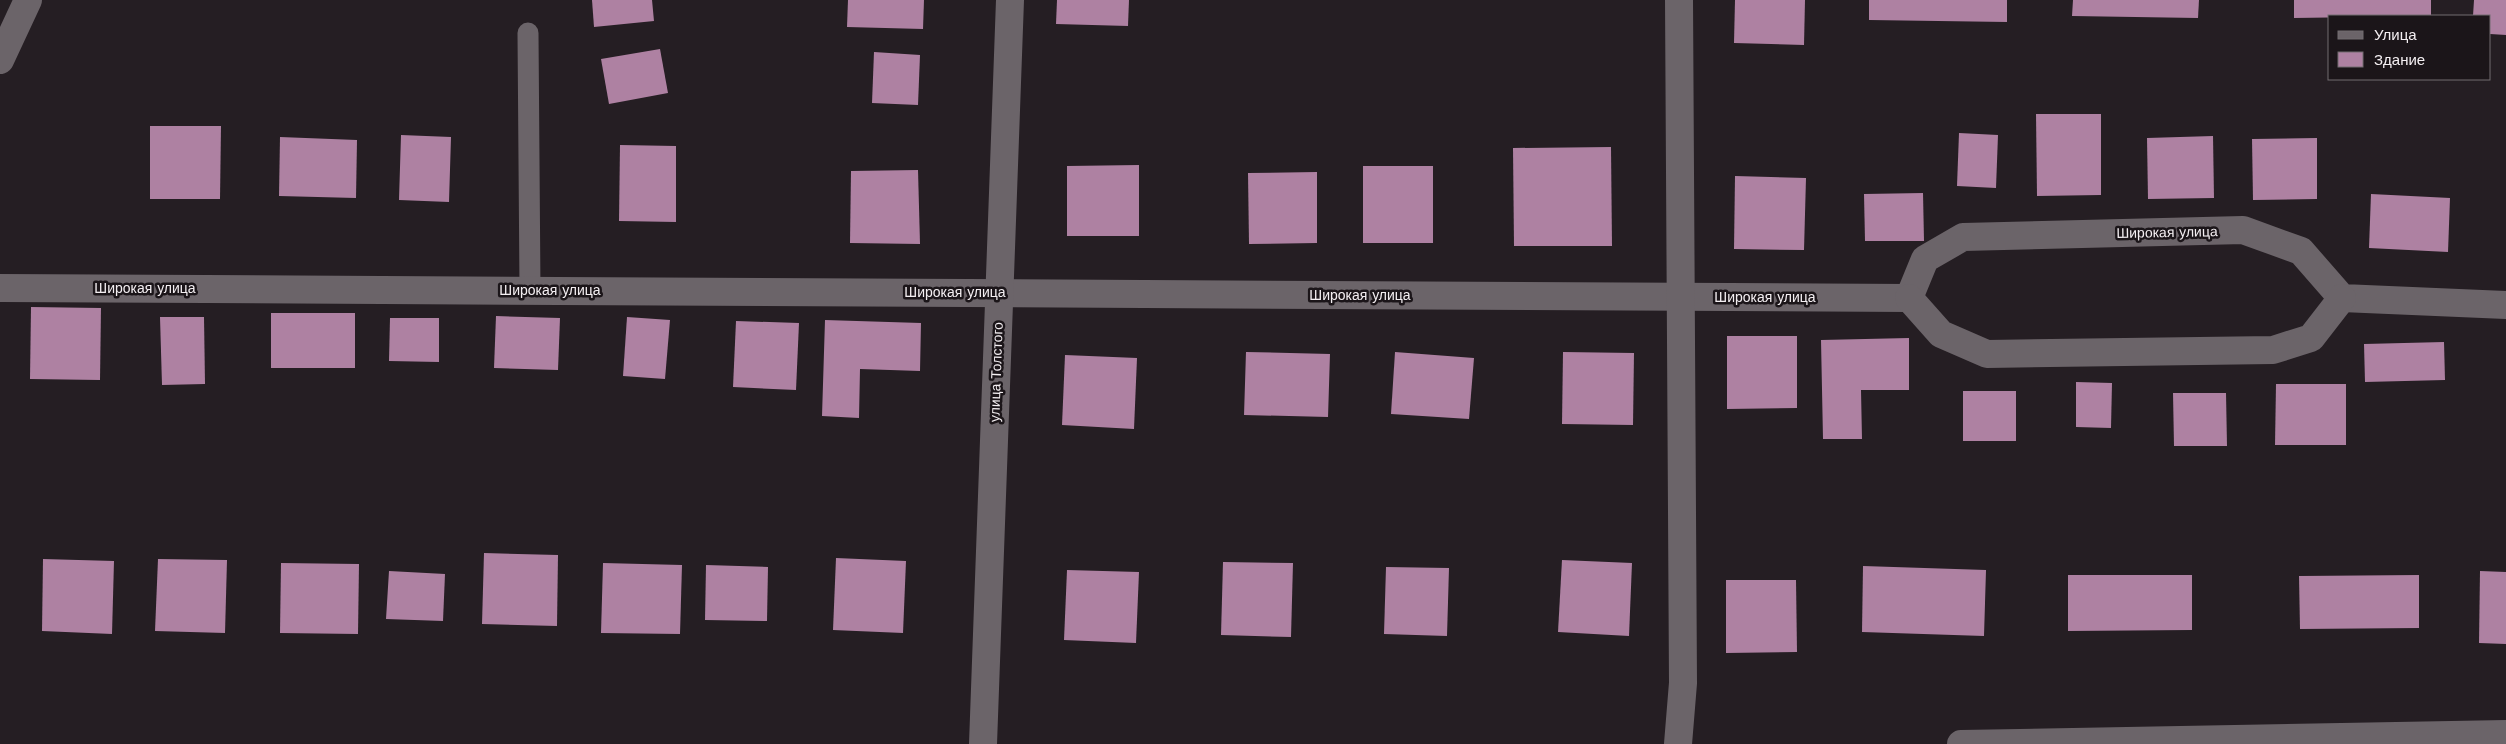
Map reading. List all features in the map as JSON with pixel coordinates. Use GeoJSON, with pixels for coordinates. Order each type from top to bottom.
{"type":"FeatureCollection","features":[{"type":"Feature","properties":{"kind":"street"},"geometry":{"type":"LineString","coordinates":[[0,60],[28,0]]}},
{"type":"Feature","properties":{"kind":"street","name":"улица Толстого"},"geometry":{"type":"LineString","coordinates":[[983,744],[1010,0]]}},
{"type":"Feature","properties":{"kind":"street"},"geometry":{"type":"LineString","coordinates":[[1678,744],[1683,684],[1679,0]]}},
{"type":"Feature","properties":{"kind":"street","name":"Широкая улица"},"geometry":{"type":"LineString","coordinates":[[0,288],[1909,298],[1925,259],[1963,237],[2243,230],[2301,251],[2342,298]]}},
{"type":"Feature","properties":{"kind":"street"},"geometry":{"type":"LineString","coordinates":[[1909,298],[1941,334],[1987,354],[2273,350],[2311,338],[2342,298],[2506,304]]}},
{"type":"Feature","properties":{"kind":"street"},"geometry":{"type":"LineString","coordinates":[[1961,744],[2401,740],[2506,734]]}},
{"type":"Feature","properties":{"kind":"lane"},"geometry":{"type":"LineString","coordinates":[[528,33],[530,290]]}},
{"type":"Feature","properties":{"kind":"building"},"geometry":{"type":"Polygon","coordinates":[[[592,0],[652,0],[654,21],[594,27],[592,0]]]}},
{"type":"Feature","properties":{"kind":"building"},"geometry":{"type":"Polygon","coordinates":[[[848,0],[924,0],[923,29],[847,27],[848,0]]]}},
{"type":"Feature","properties":{"kind":"building"},"geometry":{"type":"Polygon","coordinates":[[[1057,0],[1129,0],[1128,26],[1056,24],[1057,0]]]}},
{"type":"Feature","properties":{"kind":"building"},"geometry":{"type":"Polygon","coordinates":[[[1735,0],[1805,0],[1804,45],[1734,43],[1735,0]]]}},
{"type":"Feature","properties":{"kind":"building"},"geometry":{"type":"Polygon","coordinates":[[[1869,0],[2007,0],[2007,22],[1869,20],[1869,0]]]}},
{"type":"Feature","properties":{"kind":"building"},"geometry":{"type":"Polygon","coordinates":[[[2073,0],[2199,0],[2198,18],[2072,16],[2073,0]]]}},
{"type":"Feature","properties":{"kind":"building"},"geometry":{"type":"Polygon","coordinates":[[[2294,0],[2431,0],[2431,15],[2328,15],[2328,18],[2294,18],[2294,0]]]}},
{"type":"Feature","properties":{"kind":"building"},"geometry":{"type":"Polygon","coordinates":[[[2474,0],[2506,0],[2506,35],[2491,34],[2491,15],[2473,15],[2474,0]]]}},
{"type":"Feature","properties":{"kind":"building"},"geometry":{"type":"Polygon","coordinates":[[[660,49],[668,93],[609,104],[601,59],[660,49]]]}},
{"type":"Feature","properties":{"kind":"building"},"geometry":{"type":"Polygon","coordinates":[[[874,52],[920,55],[918,105],[872,103],[874,52]]]}},
{"type":"Feature","properties":{"kind":"building"},"geometry":{"type":"Polygon","coordinates":[[[2036,114],[2101,114],[2101,195],[2037,196],[2036,114]]]}},
{"type":"Feature","properties":{"kind":"building"},"geometry":{"type":"Polygon","coordinates":[[[150,126],[221,126],[220,199],[150,199],[150,126]]]}},
{"type":"Feature","properties":{"kind":"building"},"geometry":{"type":"Polygon","coordinates":[[[1959,133],[1998,135],[1996,188],[1957,186],[1959,133]]]}},
{"type":"Feature","properties":{"kind":"building"},"geometry":{"type":"Polygon","coordinates":[[[401,135],[451,137],[449,202],[399,200],[401,135]]]}},
{"type":"Feature","properties":{"kind":"building"},"geometry":{"type":"Polygon","coordinates":[[[2213,136],[2214,198],[2148,199],[2147,138],[2213,136]]]}},
{"type":"Feature","properties":{"kind":"building"},"geometry":{"type":"Polygon","coordinates":[[[280,137],[357,140],[356,198],[279,196],[280,137]]]}},
{"type":"Feature","properties":{"kind":"building"},"geometry":{"type":"Polygon","coordinates":[[[2317,138],[2317,199],[2253,200],[2252,139],[2317,138]]]}},
{"type":"Feature","properties":{"kind":"building"},"geometry":{"type":"Polygon","coordinates":[[[620,145],[676,146],[676,222],[619,221],[620,145]]]}},
{"type":"Feature","properties":{"kind":"building"},"geometry":{"type":"Polygon","coordinates":[[[1611,147],[1612,246],[1514,246],[1513,148],[1611,147]]]}},
{"type":"Feature","properties":{"kind":"building"},"geometry":{"type":"Polygon","coordinates":[[[1139,165],[1139,236],[1067,236],[1067,166],[1139,165]]]}},
{"type":"Feature","properties":{"kind":"building"},"geometry":{"type":"Polygon","coordinates":[[[1363,166],[1433,166],[1433,243],[1363,243],[1363,166]]]}},
{"type":"Feature","properties":{"kind":"building"},"geometry":{"type":"Polygon","coordinates":[[[918,170],[920,244],[850,243],[851,171],[918,170]]]}},
{"type":"Feature","properties":{"kind":"building"},"geometry":{"type":"Polygon","coordinates":[[[1317,172],[1317,243],[1249,244],[1248,173],[1317,172]]]}},
{"type":"Feature","properties":{"kind":"building"},"geometry":{"type":"Polygon","coordinates":[[[1735,176],[1806,178],[1804,250],[1734,249],[1735,176]]]}},
{"type":"Feature","properties":{"kind":"building"},"geometry":{"type":"Polygon","coordinates":[[[1923,193],[1924,241],[1865,241],[1864,194],[1923,193]]]}},
{"type":"Feature","properties":{"kind":"building"},"geometry":{"type":"Polygon","coordinates":[[[2371,194],[2450,198],[2448,252],[2369,248],[2371,194]]]}},
{"type":"Feature","properties":{"kind":"building"},"geometry":{"type":"Polygon","coordinates":[[[31,307],[101,308],[100,380],[30,379],[31,307]]]}},
{"type":"Feature","properties":{"kind":"building"},"geometry":{"type":"Polygon","coordinates":[[[271,313],[355,313],[355,368],[271,368],[271,313]]]}},
{"type":"Feature","properties":{"kind":"building"},"geometry":{"type":"Polygon","coordinates":[[[496,316],[560,318],[558,370],[494,368],[496,316]]]}},
{"type":"Feature","properties":{"kind":"building"},"geometry":{"type":"Polygon","coordinates":[[[160,317],[204,317],[205,384],[162,385],[160,317]]]}},
{"type":"Feature","properties":{"kind":"building"},"geometry":{"type":"Polygon","coordinates":[[[627,317],[670,320],[665,379],[623,376],[627,317]]]}},
{"type":"Feature","properties":{"kind":"building"},"geometry":{"type":"Polygon","coordinates":[[[390,318],[439,318],[439,362],[389,361],[390,318]]]}},
{"type":"Feature","properties":{"kind":"building"},"geometry":{"type":"Polygon","coordinates":[[[825,320],[921,323],[920,371],[860,369],[859,418],[822,416],[825,320]]]}},
{"type":"Feature","properties":{"kind":"building"},"geometry":{"type":"Polygon","coordinates":[[[736,321],[799,323],[796,390],[733,387],[736,321]]]}},
{"type":"Feature","properties":{"kind":"building"},"geometry":{"type":"Polygon","coordinates":[[[1727,336],[1797,336],[1797,408],[1727,409],[1727,336]]]}},
{"type":"Feature","properties":{"kind":"building"},"geometry":{"type":"Polygon","coordinates":[[[1909,338],[1909,390],[1861,390],[1862,439],[1823,439],[1821,340],[1909,338]]]}},
{"type":"Feature","properties":{"kind":"building"},"geometry":{"type":"Polygon","coordinates":[[[2444,342],[2445,380],[2365,382],[2364,344],[2444,342]]]}},
{"type":"Feature","properties":{"kind":"building"},"geometry":{"type":"Polygon","coordinates":[[[1246,352],[1330,354],[1328,417],[1244,415],[1246,352]]]}},
{"type":"Feature","properties":{"kind":"building"},"geometry":{"type":"Polygon","coordinates":[[[1395,352],[1474,358],[1469,419],[1391,414],[1395,352]]]}},
{"type":"Feature","properties":{"kind":"building"},"geometry":{"type":"Polygon","coordinates":[[[1563,352],[1634,353],[1633,425],[1562,424],[1563,352]]]}},
{"type":"Feature","properties":{"kind":"building"},"geometry":{"type":"Polygon","coordinates":[[[1065,355],[1137,358],[1134,429],[1062,425],[1065,355]]]}},
{"type":"Feature","properties":{"kind":"building"},"geometry":{"type":"Polygon","coordinates":[[[2076,382],[2112,383],[2111,428],[2076,427],[2076,382]]]}},
{"type":"Feature","properties":{"kind":"building"},"geometry":{"type":"Polygon","coordinates":[[[2276,384],[2346,384],[2346,445],[2275,445],[2276,384]]]}},
{"type":"Feature","properties":{"kind":"building"},"geometry":{"type":"Polygon","coordinates":[[[1963,391],[2016,391],[2016,441],[1963,441],[1963,391]]]}},
{"type":"Feature","properties":{"kind":"building"},"geometry":{"type":"Polygon","coordinates":[[[2173,393],[2226,393],[2227,446],[2174,446],[2173,393]]]}},
{"type":"Feature","properties":{"kind":"building"},"geometry":{"type":"Polygon","coordinates":[[[484,553],[558,555],[557,626],[482,624],[484,553]]]}},
{"type":"Feature","properties":{"kind":"building"},"geometry":{"type":"Polygon","coordinates":[[[836,558],[906,561],[903,633],[833,630],[836,558]]]}},
{"type":"Feature","properties":{"kind":"building"},"geometry":{"type":"Polygon","coordinates":[[[43,559],[114,561],[112,634],[42,631],[43,559]]]}},
{"type":"Feature","properties":{"kind":"building"},"geometry":{"type":"Polygon","coordinates":[[[158,559],[227,560],[225,633],[155,631],[158,559]]]}},
{"type":"Feature","properties":{"kind":"building"},"geometry":{"type":"Polygon","coordinates":[[[1562,560],[1632,563],[1629,636],[1558,632],[1562,560]]]}},
{"type":"Feature","properties":{"kind":"building"},"geometry":{"type":"Polygon","coordinates":[[[1223,562],[1293,563],[1291,637],[1221,635],[1223,562]]]}},
{"type":"Feature","properties":{"kind":"building"},"geometry":{"type":"Polygon","coordinates":[[[281,563],[359,564],[358,634],[280,633],[281,563]]]}},
{"type":"Feature","properties":{"kind":"building"},"geometry":{"type":"Polygon","coordinates":[[[603,563],[682,565],[680,634],[601,633],[603,563]]]}},
{"type":"Feature","properties":{"kind":"building"},"geometry":{"type":"Polygon","coordinates":[[[706,565],[768,567],[767,621],[705,620],[706,565]]]}},
{"type":"Feature","properties":{"kind":"building"},"geometry":{"type":"Polygon","coordinates":[[[1863,566],[1986,570],[1984,636],[1862,632],[1863,566]]]}},
{"type":"Feature","properties":{"kind":"building"},"geometry":{"type":"Polygon","coordinates":[[[1386,567],[1449,568],[1447,636],[1384,634],[1386,567]]]}},
{"type":"Feature","properties":{"kind":"building"},"geometry":{"type":"Polygon","coordinates":[[[1067,570],[1139,572],[1136,643],[1064,640],[1067,570]]]}},
{"type":"Feature","properties":{"kind":"building"},"geometry":{"type":"Polygon","coordinates":[[[389,571],[445,574],[443,621],[386,619],[389,571]]]}},
{"type":"Feature","properties":{"kind":"building"},"geometry":{"type":"Polygon","coordinates":[[[2480,571],[2506,572],[2506,644],[2479,643],[2480,571]]]}},
{"type":"Feature","properties":{"kind":"building"},"geometry":{"type":"Polygon","coordinates":[[[2068,575],[2192,575],[2192,630],[2068,631],[2068,575]]]}},
{"type":"Feature","properties":{"kind":"building"},"geometry":{"type":"Polygon","coordinates":[[[2419,575],[2419,628],[2300,629],[2299,576],[2419,575]]]}},
{"type":"Feature","properties":{"kind":"building"},"geometry":{"type":"Polygon","coordinates":[[[1726,580],[1796,580],[1797,652],[1726,653],[1726,580]]]}}]}
